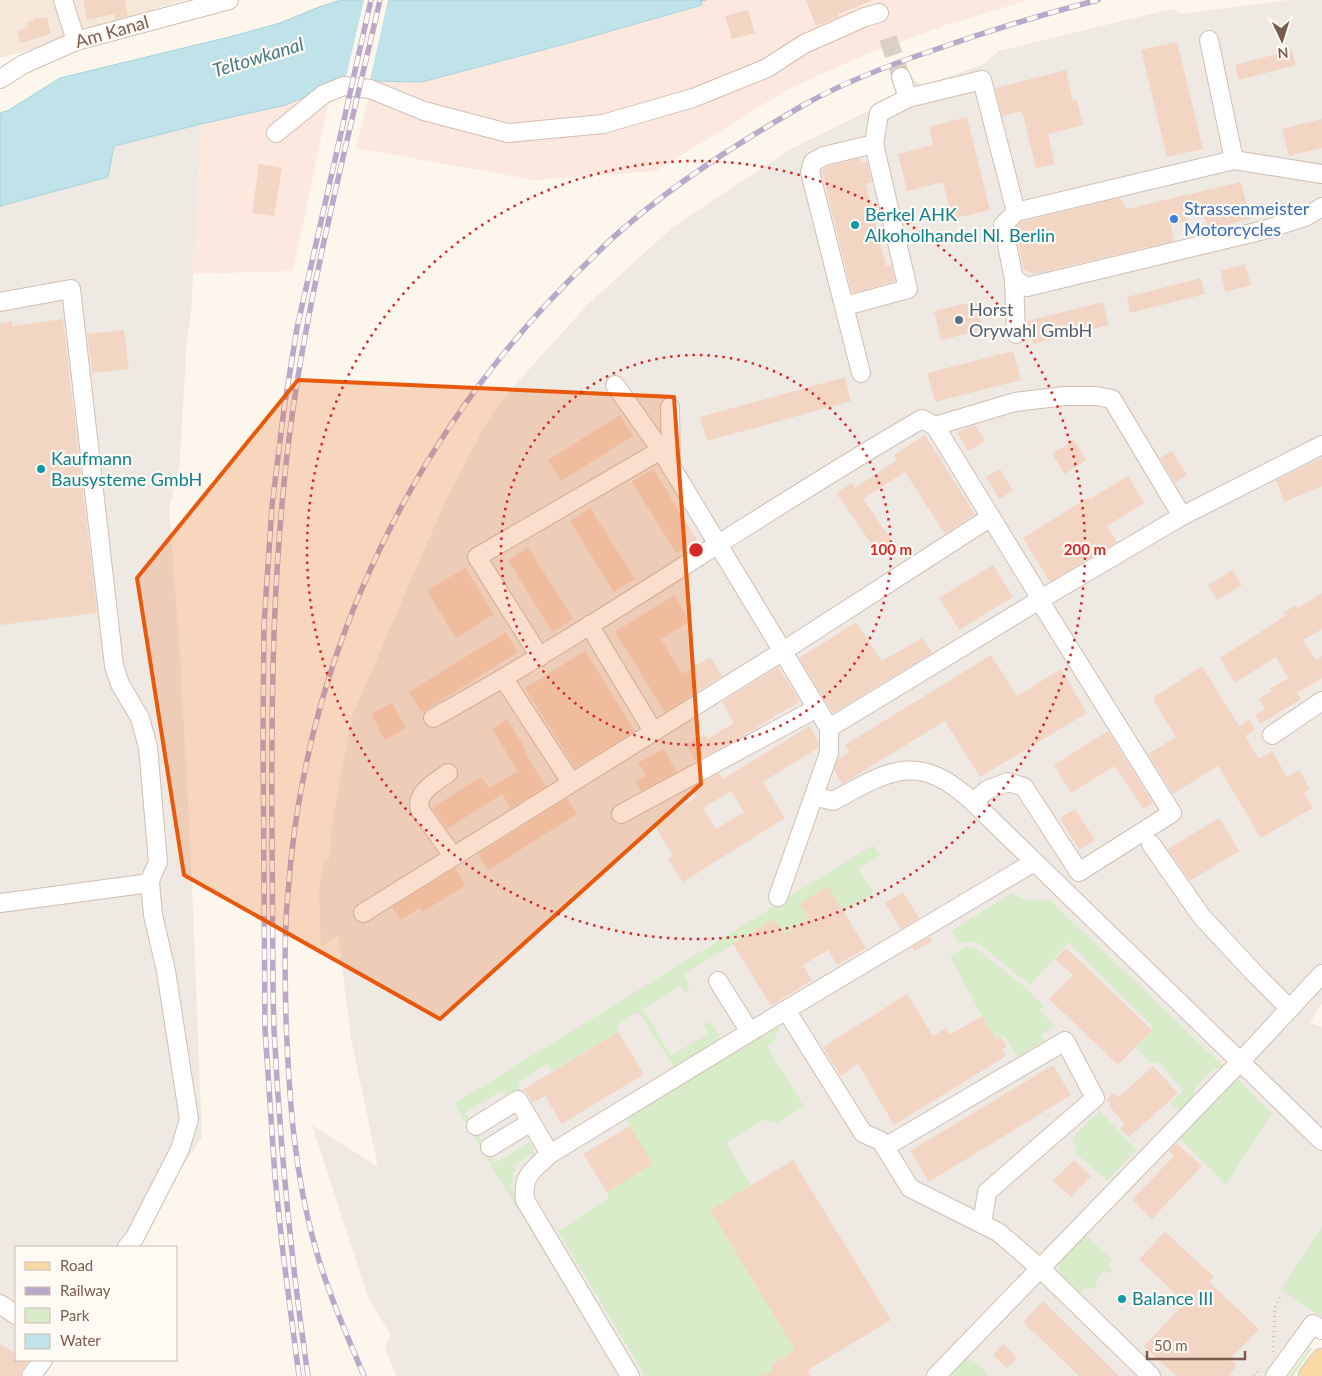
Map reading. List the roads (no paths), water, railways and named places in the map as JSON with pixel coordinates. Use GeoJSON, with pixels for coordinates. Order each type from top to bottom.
{"type":"FeatureCollection","features":[{"type":"Feature","properties":{"kind":"main road"},"geometry":{"type":"LineString","coordinates":[[1310,1376],[1322,1360]]}},
{"type":"Feature","properties":{"kind":"street"},"geometry":{"type":"LineString","coordinates":[[63,0],[76,41]]}},
{"type":"Feature","properties":{"kind":"street","name":"Am Kanal"},"geometry":{"type":"LineString","coordinates":[[0,79],[24,64],[76,41],[229,0]]}},
{"type":"Feature","properties":{"kind":"street"},"geometry":{"type":"LineString","coordinates":[[276,133],[324,94],[344,86],[370,89],[424,111],[508,133],[603,124],[693,98],[766,68],[804,44],[864,17],[880,13]]}},
{"type":"Feature","properties":{"kind":"street"},"geometry":{"type":"LineString","coordinates":[[1209,40],[1234,160]]}},
{"type":"Feature","properties":{"kind":"street"},"geometry":{"type":"LineString","coordinates":[[901,77],[908,98]]}},
{"type":"Feature","properties":{"kind":"street"},"geometry":{"type":"LineString","coordinates":[[845,306],[908,289],[874,144],[879,113],[908,98],[982,80],[1016,212]]}},
{"type":"Feature","properties":{"kind":"street"},"geometry":{"type":"LineString","coordinates":[[861,373],[810,172],[813,162],[824,156],[874,144]]}},
{"type":"Feature","properties":{"kind":"street"},"geometry":{"type":"LineString","coordinates":[[1016,334],[1014,279],[1003,224],[1016,212],[1234,160],[1322,174]]}},
{"type":"Feature","properties":{"kind":"street"},"geometry":{"type":"LineString","coordinates":[[1014,279],[1027,287],[1264,230],[1305,217],[1322,207]]}},
{"type":"Feature","properties":{"kind":"street"},"geometry":{"type":"LineString","coordinates":[[0,302],[71,289],[114,666],[120,684],[140,718],[148,747],[158,862],[150,883],[153,915],[166,970],[188,1119],[180,1149],[134,1239],[128,1246]]}},
{"type":"Feature","properties":{"kind":"street"},"geometry":{"type":"LineString","coordinates":[[615,385],[661,450],[829,728],[829,753],[778,897]]}},
{"type":"Feature","properties":{"kind":"street"},"geometry":{"type":"LineString","coordinates":[[935,426],[1014,402],[1065,396],[1096,396],[1112,399],[1182,516]]}},
{"type":"Feature","properties":{"kind":"street"},"geometry":{"type":"LineString","coordinates":[[670,407],[671,467]]}},
{"type":"Feature","properties":{"kind":"street"},"geometry":{"type":"LineString","coordinates":[[433,718],[540,657],[850,460],[922,419],[935,426],[1041,599],[1043,606],[1172,814],[1079,872],[1024,787],[1008,782],[987,790],[972,802]]}},
{"type":"Feature","properties":{"kind":"street"},"geometry":{"type":"LineString","coordinates":[[829,728],[1182,516],[1322,445]]}},
{"type":"Feature","properties":{"kind":"street"},"geometry":{"type":"LineString","coordinates":[[540,657],[477,557],[661,450]]}},
{"type":"Feature","properties":{"kind":"street"},"geometry":{"type":"LineString","coordinates":[[363,913],[783,651],[991,517]]}},
{"type":"Feature","properties":{"kind":"street"},"geometry":{"type":"LineString","coordinates":[[589,625],[653,731]]}},
{"type":"Feature","properties":{"kind":"street"},"geometry":{"type":"LineString","coordinates":[[504,679],[571,782]]}},
{"type":"Feature","properties":{"kind":"street"},"geometry":{"type":"LineString","coordinates":[[1272,735],[1322,701]]}},
{"type":"Feature","properties":{"kind":"street"},"geometry":{"type":"LineString","coordinates":[[621,814],[817,708]]}},
{"type":"Feature","properties":{"kind":"street"},"geometry":{"type":"LineString","coordinates":[[814,796],[833,801],[883,775],[900,770],[914,770],[940,777],[972,802],[1322,1141]]}},
{"type":"Feature","properties":{"kind":"street"},"geometry":{"type":"LineString","coordinates":[[448,773],[425,790],[419,804],[420,810],[453,856]]}},
{"type":"Feature","properties":{"kind":"street"},"geometry":{"type":"LineString","coordinates":[[1151,844],[1202,917],[1290,1009]]}},
{"type":"Feature","properties":{"kind":"street"},"geometry":{"type":"LineString","coordinates":[[630,1376],[525,1200],[524,1187],[530,1172],[550,1154],[1034,862]]}},
{"type":"Feature","properties":{"kind":"street"},"geometry":{"type":"LineString","coordinates":[[0,903],[150,883]]}},
{"type":"Feature","properties":{"kind":"street"},"geometry":{"type":"LineString","coordinates":[[936,1376],[1240,1062],[1322,974]]}},
{"type":"Feature","properties":{"kind":"street"},"geometry":{"type":"LineString","coordinates":[[718,981],[750,1032]]}},
{"type":"Feature","properties":{"kind":"street"},"geometry":{"type":"LineString","coordinates":[[786,1010],[863,1133],[881,1141],[910,1188],[998,1232],[1040,1268],[1151,1376]]}},
{"type":"Feature","properties":{"kind":"street"},"geometry":{"type":"LineString","coordinates":[[885,1147],[1065,1041],[1095,1098],[987,1192],[982,1224]]}},
{"type":"Feature","properties":{"kind":"street"},"geometry":{"type":"LineString","coordinates":[[476,1126],[518,1100],[550,1154]]}},
{"type":"Feature","properties":{"kind":"street"},"geometry":{"type":"LineString","coordinates":[[490,1147],[531,1122]]}},
{"type":"Feature","properties":{"kind":"street"},"geometry":{"type":"LineString","coordinates":[[0,1304],[15,1314]]}},
{"type":"Feature","properties":{"kind":"street"},"geometry":{"type":"LineString","coordinates":[[1271,1369],[1313,1324],[1322,1330]]}},
{"type":"Feature","properties":{"kind":"street"},"geometry":{"type":"LineString","coordinates":[[31,1376],[42,1361]]}},
{"type":"Feature","properties":{"kind":"water","name":"Teltowkanal"},"geometry":{"type":"Polygon","coordinates":[[[341,0],[706,0],[701,1],[702,5],[422,82],[373,81],[332,85],[286,105],[114,146],[108,177],[0,206],[0,113],[9,110],[60,78],[280,23],[341,0]]]}},
{"type":"Feature","properties":{"kind":"tunnel"},"geometry":{"type":"LineString","coordinates":[[888,38],[901,77]]}},
{"type":"Feature","properties":{"kind":"railway"},"geometry":{"type":"LineString","coordinates":[[299,1376],[275,1177],[265,1029],[264,625],[272,506],[284,409],[297,328],[371,0]]}},
{"type":"Feature","properties":{"kind":"railway"},"geometry":{"type":"LineString","coordinates":[[308,1376],[296,1290],[287,1203],[274,1029],[272,738],[274,628],[286,464],[301,358],[332,204],[380,0]]}},
{"type":"Feature","properties":{"kind":"railway"},"geometry":{"type":"LineString","coordinates":[[364,1376],[326,1282],[302,1193],[289,1077],[285,940],[288,893],[299,803],[318,715],[345,630],[381,547],[423,469],[473,394],[529,324],[620,231],[666,194],[756,134],[818,97],[850,82],[900,62],[975,36],[1098,0]]}},
{"type":"Feature","properties":{"kind":"place","name":"Strassenmeister Motorcycles"},"geometry":{"type":"Point","coordinates":[1174,219]}},
{"type":"Feature","properties":{"kind":"place","name":"Berkel AHK Alkoholhandel Nl. Berlin"},"geometry":{"type":"Point","coordinates":[855,225]}},
{"type":"Feature","properties":{"kind":"place","name":"Horst Orywahl GmbH"},"geometry":{"type":"Point","coordinates":[959,320]}},
{"type":"Feature","properties":{"kind":"place","name":"Kaufmann Bausysteme GmbH"},"geometry":{"type":"Point","coordinates":[41,469]}},
{"type":"Feature","properties":{"kind":"place","name":"Balance III"},"geometry":{"type":"Point","coordinates":[1122,1299]}}]}
